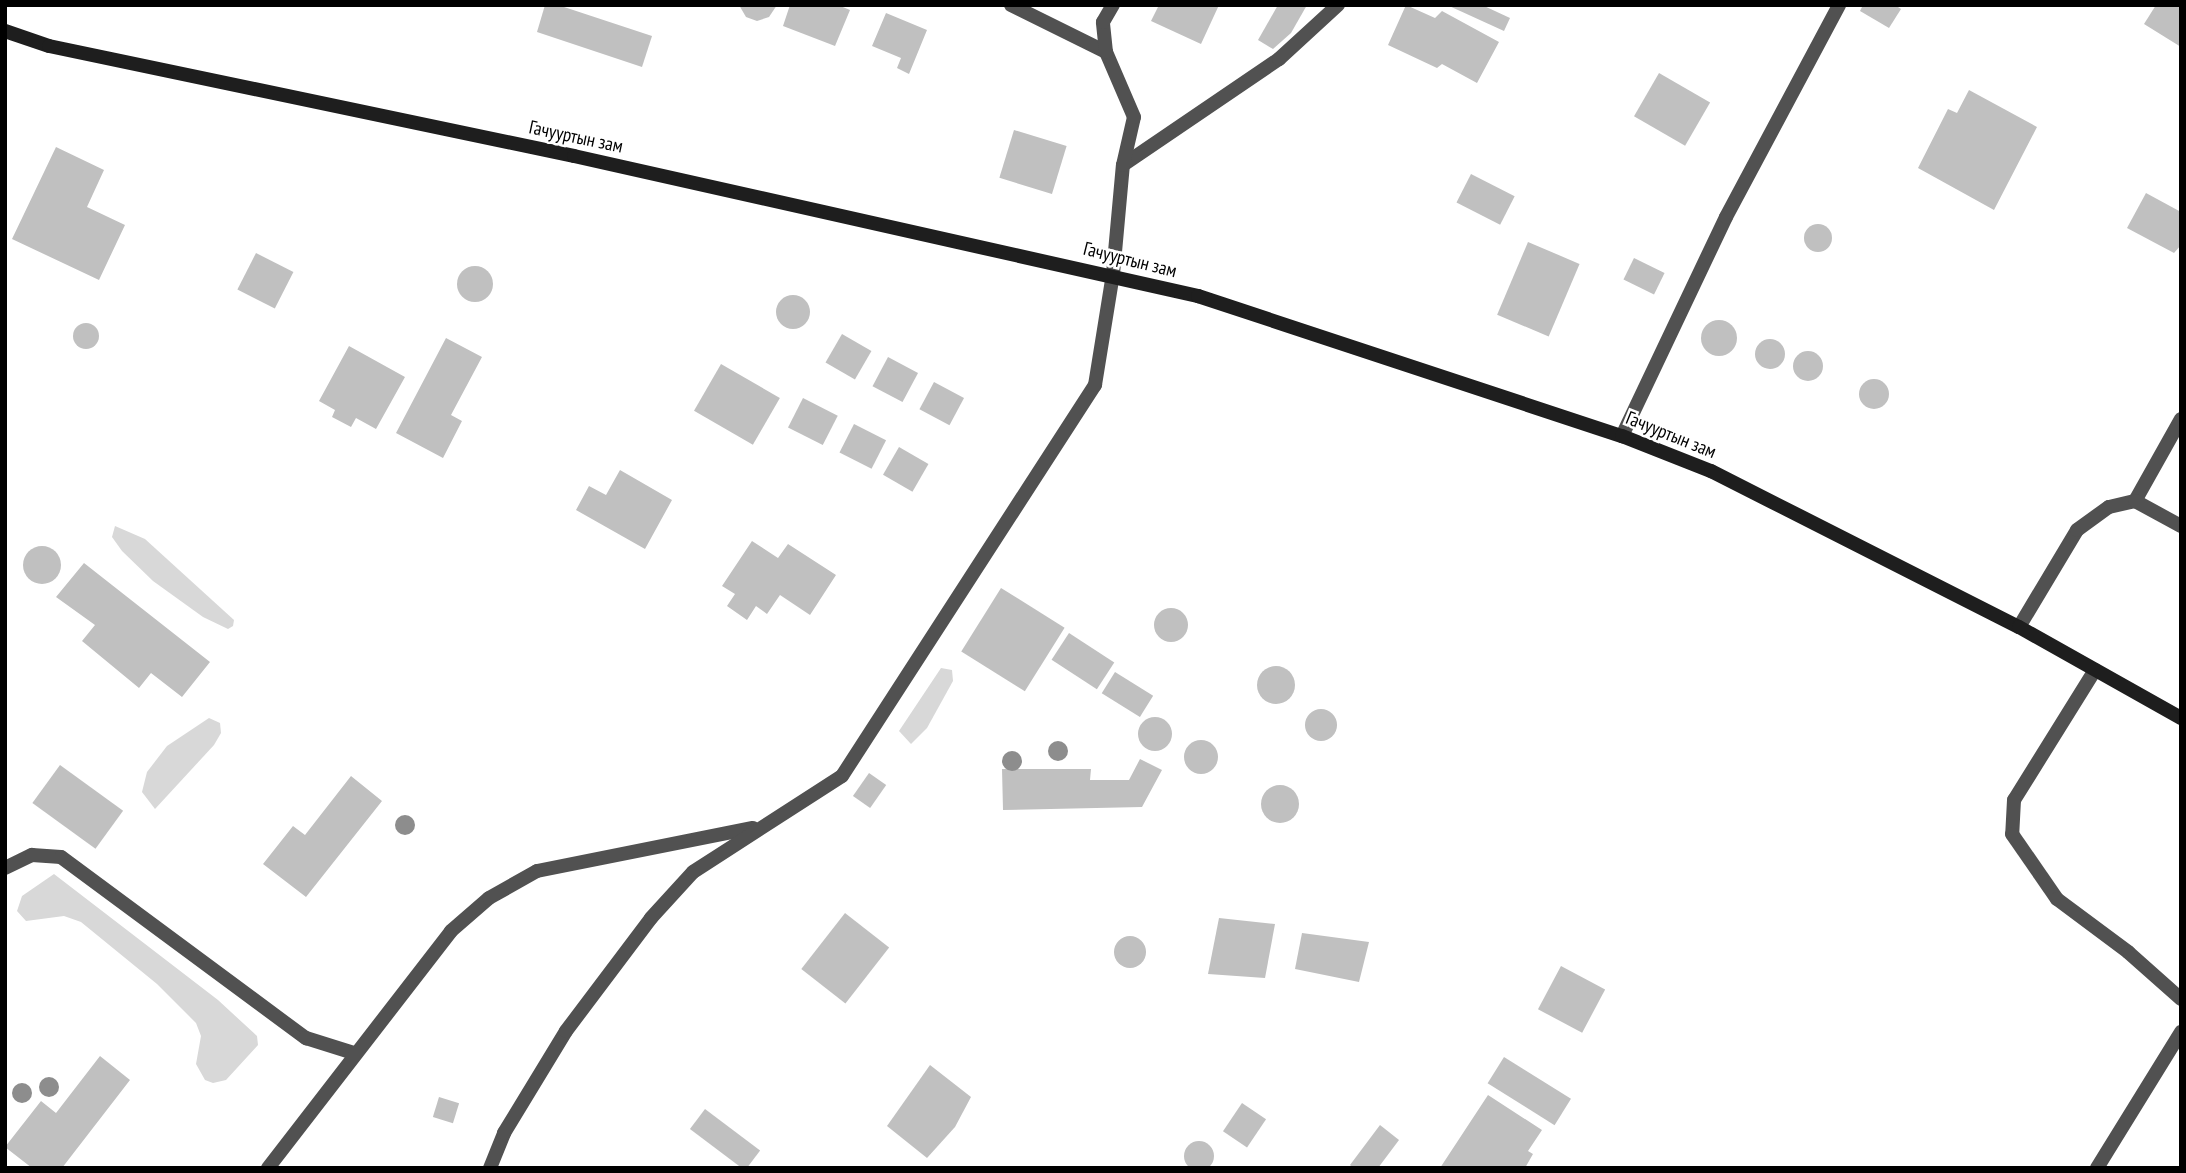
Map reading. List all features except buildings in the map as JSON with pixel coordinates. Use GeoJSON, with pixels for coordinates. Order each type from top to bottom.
{"type":"FeatureCollection","features":[{"type":"Feature","properties":{"kind":"main road","name":"Гачууртын зам"},"geometry":{"type":"LineString","coordinates":[[5,31],[49,46],[1113,274],[1198,296],[1622,436],[1712,471],[2020,628],[2181,718]]}},
{"type":"Feature","properties":{"kind":"street"},"geometry":{"type":"LineString","coordinates":[[1011,5],[1106,52]]}},
{"type":"Feature","properties":{"kind":"street"},"geometry":{"type":"LineString","coordinates":[[490,1168],[504,1133],[566,1031],[651,918],[693,872],[842,776],[1095,385],[1113,274],[1123,165],[1134,117],[1106,52],[1103,22],[1113,5]]}},
{"type":"Feature","properties":{"kind":"street"},"geometry":{"type":"LineString","coordinates":[[1123,165],[1279,59],[1338,5]]}},
{"type":"Feature","properties":{"kind":"street"},"geometry":{"type":"LineString","coordinates":[[1622,436],[1720,229],[1839,5]]}},
{"type":"Feature","properties":{"kind":"street"},"geometry":{"type":"LineString","coordinates":[[2135,501],[2181,419]]}},
{"type":"Feature","properties":{"kind":"street"},"geometry":{"type":"LineString","coordinates":[[2020,628],[2077,530],[2109,507],[2135,501],[2181,526]]}},
{"type":"Feature","properties":{"kind":"street"},"geometry":{"type":"LineString","coordinates":[[2095,670],[2014,800],[2012,834],[2057,900],[2128,952],[2181,999]]}},
{"type":"Feature","properties":{"kind":"street"},"geometry":{"type":"LineString","coordinates":[[268,1168],[354,1053],[451,931],[489,898],[537,871],[596,857],[764,826]]}},
{"type":"Feature","properties":{"kind":"street"},"geometry":{"type":"LineString","coordinates":[[5,868],[32,855],[61,857],[306,1038],[354,1053]]}},
{"type":"Feature","properties":{"kind":"street"},"geometry":{"type":"LineString","coordinates":[[2097,1168],[2181,1032]]}},
{"type":"Feature","properties":{"kind":"shaded area"},"geometry":{"type":"Polygon","coordinates":[[[115,526],[145,539],[234,620],[233,626],[228,629],[203,617],[153,581],[122,551],[112,537],[115,526]]]}},
{"type":"Feature","properties":{"kind":"shaded area"},"geometry":{"type":"Polygon","coordinates":[[[941,668],[952,670],[953,681],[927,728],[911,744],[899,731],[941,668]]]}},
{"type":"Feature","properties":{"kind":"shaded area"},"geometry":{"type":"Polygon","coordinates":[[[209,718],[220,723],[221,733],[214,745],[155,809],[142,792],[147,772],[167,746],[209,718]]]}},
{"type":"Feature","properties":{"kind":"shaded area"},"geometry":{"type":"Polygon","coordinates":[[[54,874],[218,1000],[257,1036],[258,1045],[226,1080],[213,1083],[205,1080],[196,1064],[201,1036],[196,1023],[157,984],[81,922],[64,916],[26,921],[17,911],[22,896],[54,874]]]}}]}
